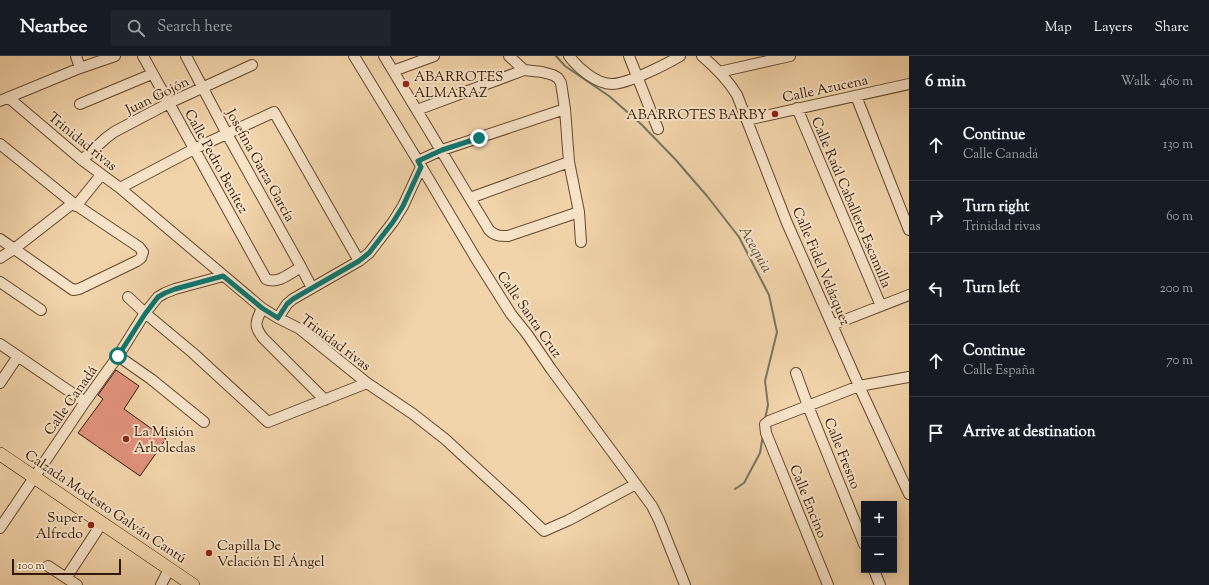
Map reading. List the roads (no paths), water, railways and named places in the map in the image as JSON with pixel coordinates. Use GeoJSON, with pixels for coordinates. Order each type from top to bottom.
{"type":"FeatureCollection","features":[{"type":"Feature","properties":{"kind":"main road","name":"Calzada Modesto Galván Cantú"},"geometry":{"type":"LineString","coordinates":[[0,454],[193,585]]}},
{"type":"Feature","properties":{"kind":"street"},"geometry":{"type":"LineString","coordinates":[[76,56],[80,68]]}},
{"type":"Feature","properties":{"kind":"street"},"geometry":{"type":"LineString","coordinates":[[4,99],[80,68],[115,56]]}},
{"type":"Feature","properties":{"kind":"street","name":"Calle Pedro Benítez"},"geometry":{"type":"LineString","coordinates":[[143,56],[266,279],[272,281],[278,279],[301,267]]}},
{"type":"Feature","properties":{"kind":"street","name":"Josefina Garza García"},"geometry":{"type":"LineString","coordinates":[[186,56],[312,288]]}},
{"type":"Feature","properties":{"kind":"street","name":"Calle Santa Cruz"},"geometry":{"type":"LineString","coordinates":[[354,56],[511,314],[652,506],[685,585]]}},
{"type":"Feature","properties":{"kind":"street"},"geometry":{"type":"LineString","coordinates":[[384,56],[489,230],[493,234],[508,236],[579,212]]}},
{"type":"Feature","properties":{"kind":"street"},"geometry":{"type":"LineString","coordinates":[[393,71],[434,56]]}},
{"type":"Feature","properties":{"kind":"street"},"geometry":{"type":"LineString","coordinates":[[509,56],[524,70]]}},
{"type":"Feature","properties":{"kind":"street"},"geometry":{"type":"LineString","coordinates":[[569,56],[582,70],[592,77],[603,83],[612,84],[637,77],[680,56]]}},
{"type":"Feature","properties":{"kind":"street"},"geometry":{"type":"LineString","coordinates":[[629,56],[658,129]]}},
{"type":"Feature","properties":{"kind":"street","name":"Calle Fidel Velázquez"},"geometry":{"type":"LineString","coordinates":[[702,56],[720,72],[732,86],[737,95],[787,223],[859,386],[909,494]]}},
{"type":"Feature","properties":{"kind":"street"},"geometry":{"type":"LineString","coordinates":[[720,72],[762,59],[790,56]]}},
{"type":"Feature","properties":{"kind":"street","name":"Juan Gojón"},"geometry":{"type":"LineString","coordinates":[[82,160],[106,138],[169,103],[252,64]]}},
{"type":"Feature","properties":{"kind":"street"},"geometry":{"type":"LineString","coordinates":[[417,110],[524,70],[542,72],[558,78],[561,83],[565,109],[569,162],[579,212],[581,242]]}},
{"type":"Feature","properties":{"kind":"street"},"geometry":{"type":"LineString","coordinates":[[80,104],[152,74]]}},
{"type":"Feature","properties":{"kind":"street","name":"Calle Azucena"},"geometry":{"type":"LineString","coordinates":[[747,120],[909,85]]}},
{"type":"Feature","properties":{"kind":"street"},"geometry":{"type":"LineString","coordinates":[[856,96],[909,230]]}},
{"type":"Feature","properties":{"kind":"street","name":"Trinidad rivas"},"geometry":{"type":"LineString","coordinates":[[4,99],[101,175],[120,188],[262,308],[300,329],[367,383],[413,414],[445,439],[544,531],[569,520],[636,484]]}},
{"type":"Feature","properties":{"kind":"street","name":"Calle Raúl Caballero Escamilla"},"geometry":{"type":"LineString","coordinates":[[797,108],[881,306]]}},
{"type":"Feature","properties":{"kind":"street"},"geometry":{"type":"LineString","coordinates":[[278,318],[287,304],[293,299],[359,261],[369,253],[393,222],[409,195],[420,164],[442,150],[565,109]]}},
{"type":"Feature","properties":{"kind":"street"},"geometry":{"type":"LineString","coordinates":[[120,188],[194,149],[274,112],[359,261]]}},
{"type":"Feature","properties":{"kind":"street"},"geometry":{"type":"LineString","coordinates":[[0,144],[75,204],[139,247],[143,252],[141,258],[79,289],[73,290],[0,239]]}},
{"type":"Feature","properties":{"kind":"street"},"geometry":{"type":"LineString","coordinates":[[470,198],[569,162]]}},
{"type":"Feature","properties":{"kind":"street"},"geometry":{"type":"LineString","coordinates":[[0,258],[75,204],[101,175]]}},
{"type":"Feature","properties":{"kind":"street","name":"Calle Canadá"},"geometry":{"type":"LineString","coordinates":[[0,528],[158,297],[175,289],[223,276]]}},
{"type":"Feature","properties":{"kind":"street"},"geometry":{"type":"LineString","coordinates":[[0,282],[41,310]]}},
{"type":"Feature","properties":{"kind":"street"},"geometry":{"type":"LineString","coordinates":[[832,325],[909,295]]}},
{"type":"Feature","properties":{"kind":"street"},"geometry":{"type":"LineString","coordinates":[[128,297],[145,314],[193,353],[268,422],[367,383]]}},
{"type":"Feature","properties":{"kind":"street"},"geometry":{"type":"LineString","coordinates":[[262,308],[256,321],[258,331],[263,338],[325,400]]}},
{"type":"Feature","properties":{"kind":"street"},"geometry":{"type":"LineString","coordinates":[[0,344],[85,402]]}},
{"type":"Feature","properties":{"kind":"street"},"geometry":{"type":"LineString","coordinates":[[0,383],[18,356]]}},
{"type":"Feature","properties":{"kind":"street"},"geometry":{"type":"LineString","coordinates":[[118,356],[157,384],[204,422]]}},
{"type":"Feature","properties":{"kind":"street","name":"Calle Fresno"},"geometry":{"type":"LineString","coordinates":[[796,373],[861,537]]}},
{"type":"Feature","properties":{"kind":"street"},"geometry":{"type":"LineString","coordinates":[[808,406],[859,386],[909,377]]}},
{"type":"Feature","properties":{"kind":"street","name":"Calle Encino"},"geometry":{"type":"LineString","coordinates":[[808,406],[769,421],[765,424],[765,427],[828,585]]}},
{"type":"Feature","properties":{"kind":"street"},"geometry":{"type":"LineString","coordinates":[[66,578],[102,523]]}},
{"type":"Feature","properties":{"kind":"street"},"geometry":{"type":"LineString","coordinates":[[48,566],[77,585]]}},
{"type":"Feature","properties":{"kind":"street"},"geometry":{"type":"LineString","coordinates":[[161,585],[169,569]]}},
{"type":"Feature","properties":{"kind":"street"},"geometry":{"type":"LineString","coordinates":[[875,573],[880,585]]}},
{"type":"Feature","properties":{"kind":"waterway","name":"Acequia"},"geometry":{"type":"LineString","coordinates":[[556,56],[565,66],[609,96],[641,124],[675,159],[707,196],[739,237],[769,295],[777,332],[765,381],[768,405],[765,419]]}},
{"type":"Feature","properties":{"kind":"waterway","name":"Acequia"},"geometry":{"type":"LineString","coordinates":[[735,489],[744,483],[760,453],[763,435]]}},
{"type":"Feature","properties":{"kind":"place","name":"ABARROTES ALMARAZ"},"geometry":{"type":"Point","coordinates":[406,84]}},
{"type":"Feature","properties":{"kind":"place","name":"ABARROTES BARBY"},"geometry":{"type":"Point","coordinates":[775,114]}},
{"type":"Feature","properties":{"kind":"place","name":"La Misión Arboledas"},"geometry":{"type":"Point","coordinates":[126,439]}},
{"type":"Feature","properties":{"kind":"place","name":"Super Alfredo"},"geometry":{"type":"Point","coordinates":[91,525]}},
{"type":"Feature","properties":{"kind":"place","name":"Capilla De Velación El Ángel"},"geometry":{"type":"Point","coordinates":[209,553]}}]}
